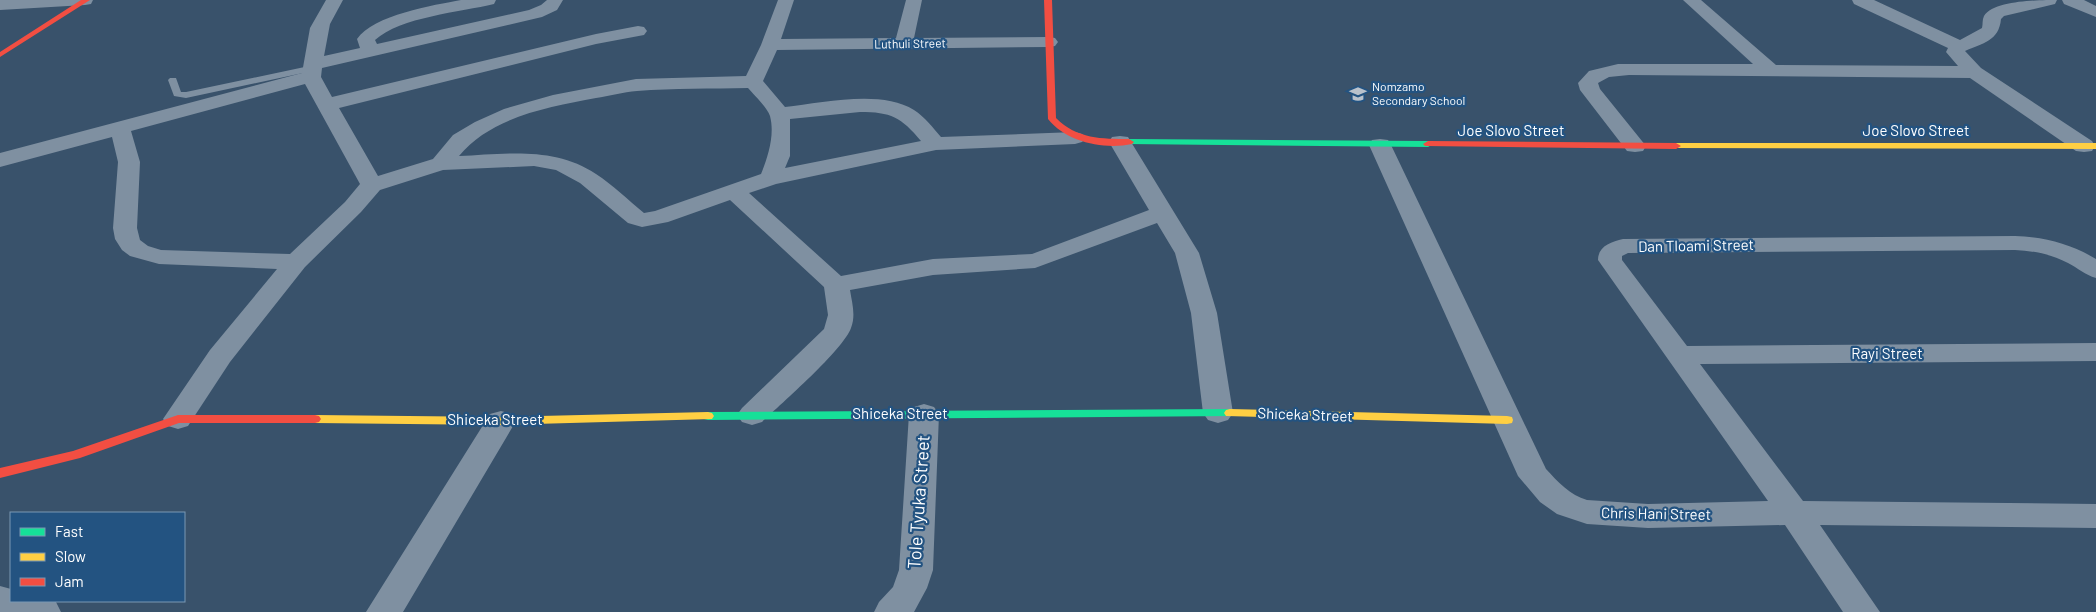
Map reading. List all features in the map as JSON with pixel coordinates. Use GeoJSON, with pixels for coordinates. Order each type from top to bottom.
{"type":"FeatureCollection","features":[{"type":"Feature","properties":{"kind":"street"},"geometry":{"type":"LineString","coordinates":[[0,5],[86,0]]}},
{"type":"Feature","properties":{"kind":"street"},"geometry":{"type":"LineString","coordinates":[[0,55],[86,0]]}},
{"type":"Feature","properties":{"kind":"street"},"geometry":{"type":"LineString","coordinates":[[335,0],[324,17],[318,32],[313,70],[326,105],[372,184]]}},
{"type":"Feature","properties":{"kind":"street"},"geometry":{"type":"LineString","coordinates":[[370,52],[366,39],[370,34],[383,26],[488,0]]}},
{"type":"Feature","properties":{"kind":"street"},"geometry":{"type":"LineString","coordinates":[[0,160],[120,129],[370,52],[527,16],[548,9],[555,0]]}},
{"type":"Feature","properties":{"kind":"street"},"geometry":{"type":"LineString","coordinates":[[753,82],[770,45],[786,0]]}},
{"type":"Feature","properties":{"kind":"street"},"geometry":{"type":"LineString","coordinates":[[904,44],[914,0]]}},
{"type":"Feature","properties":{"kind":"street"},"geometry":{"type":"LineString","coordinates":[[1048,0],[1052,119],[1060,129],[1075,138]]}},
{"type":"Feature","properties":{"kind":"street"},"geometry":{"type":"LineString","coordinates":[[1691,0],[1770,69]]}},
{"type":"Feature","properties":{"kind":"street"},"geometry":{"type":"LineString","coordinates":[[1860,0],[1959,46]]}},
{"type":"Feature","properties":{"kind":"street"},"geometry":{"type":"LineString","coordinates":[[2049,0],[1998,12],[1992,18],[1991,30],[1984,36],[1959,46],[1955,52],[1974,72],[2090,146]]}},
{"type":"Feature","properties":{"kind":"street"},"geometry":{"type":"LineString","coordinates":[[2070,0],[2096,12]]}},
{"type":"Feature","properties":{"kind":"street"},"geometry":{"type":"LineString","coordinates":[[326,105],[638,31]]}},
{"type":"Feature","properties":{"kind":"street","name":"Luthuli Street"},"geometry":{"type":"LineString","coordinates":[[770,45],[1050,42]]}},
{"type":"Feature","properties":{"kind":"street"},"geometry":{"type":"LineString","coordinates":[[1635,146],[1590,90],[1588,83],[1591,78],[1606,71],[1629,69],[1974,72]]}},
{"type":"Feature","properties":{"kind":"street"},"geometry":{"type":"LineString","coordinates":[[753,82],[780,114],[781,140],[779,156],[770,178]]}},
{"type":"Feature","properties":{"kind":"street"},"geometry":{"type":"LineString","coordinates":[[441,164],[461,140],[482,126],[511,113],[560,99],[636,85],[753,82]]}},
{"type":"Feature","properties":{"kind":"street"},"geometry":{"type":"LineString","coordinates":[[780,114],[881,106],[901,111],[912,118],[936,144]]}},
{"type":"Feature","properties":{"kind":"street"},"geometry":{"type":"LineString","coordinates":[[120,129],[129,162],[125,228],[127,239],[138,251],[169,258],[296,262]]}},
{"type":"Feature","properties":{"kind":"street"},"geometry":{"type":"LineString","coordinates":[[178,419],[220,356],[296,262],[353,208],[372,184],[441,164],[517,159],[534,160],[563,165],[588,178],[636,218],[642,220],[660,217],[770,178],[936,144],[1075,138]]}},
{"type":"Feature","properties":{"kind":"street","name":"Joe Slovo Street"},"geometry":{"type":"LineString","coordinates":[[1075,138],[1120,142],[1380,145],[2090,146]]}},
{"type":"Feature","properties":{"kind":"street"},"geometry":{"type":"LineString","coordinates":[[1120,142],[1187,253],[1198,285],[1204,313],[1218,413]]}},
{"type":"Feature","properties":{"kind":"street","name":"Chris Hani Street"},"geometry":{"type":"LineString","coordinates":[[1380,145],[1534,476],[1551,494],[1577,510],[1618,515],[1648,516],[1794,513],[2096,516]]}},
{"type":"Feature","properties":{"kind":"street"},"geometry":{"type":"LineString","coordinates":[[734,191],[836,285],[841,315],[837,330],[827,343],[752,415]]}},
{"type":"Feature","properties":{"kind":"street"},"geometry":{"type":"LineString","coordinates":[[836,285],[932,267],[1035,261],[1162,213]]}},
{"type":"Feature","properties":{"kind":"street","name":"Dan Tloami Street"},"geometry":{"type":"LineString","coordinates":[[1862,612],[1794,513],[1610,260],[1610,253],[1623,246],[2023,243],[2061,250],[2082,259],[2096,270]]}},
{"type":"Feature","properties":{"kind":"street","name":"Rayi Street"},"geometry":{"type":"LineString","coordinates":[[1678,355],[2096,352]]}},
{"type":"Feature","properties":{"kind":"street","name":"Shiceka Street"},"geometry":{"type":"LineString","coordinates":[[0,473],[75,455],[178,419],[501,421],[752,415],[1218,413],[1507,420]]}},
{"type":"Feature","properties":{"kind":"street","name":"Tole Tyuka Street"},"geometry":{"type":"LineString","coordinates":[[892,612],[902,604],[912,586],[916,570],[924,414]]}},
{"type":"Feature","properties":{"kind":"street"},"geometry":{"type":"LineString","coordinates":[[384,612],[501,421]]}},
{"type":"Feature","properties":{"kind":"street"},"geometry":{"type":"LineString","coordinates":[[0,600],[43,612]]}},
{"type":"Feature","properties":{"kind":"lane"},"geometry":{"type":"LineString","coordinates":[[173,80],[177,94],[186,95],[313,70]]}},
{"type":"Feature","properties":{"kind":"traffic: fast"},"geometry":{"type":"LineString","coordinates":[[1129,142],[1428,144]]}},
{"type":"Feature","properties":{"kind":"traffic: fast"},"geometry":{"type":"LineString","coordinates":[[708,416],[1230,413]]}},
{"type":"Feature","properties":{"kind":"traffic: slow"},"geometry":{"type":"LineString","coordinates":[[1676,146],[2096,146]]}},
{"type":"Feature","properties":{"kind":"traffic: slow"},"geometry":{"type":"LineString","coordinates":[[1230,413],[1507,420]]}},
{"type":"Feature","properties":{"kind":"traffic: slow"},"geometry":{"type":"LineString","coordinates":[[315,419],[501,421],[708,416]]}},
{"type":"Feature","properties":{"kind":"traffic: jam"},"geometry":{"type":"LineString","coordinates":[[0,55],[86,0]]}},
{"type":"Feature","properties":{"kind":"traffic: jam"},"geometry":{"type":"LineString","coordinates":[[1048,0],[1052,119],[1068,133],[1087,140],[1129,142]]}},
{"type":"Feature","properties":{"kind":"traffic: jam"},"geometry":{"type":"LineString","coordinates":[[1428,144],[1676,146]]}},
{"type":"Feature","properties":{"kind":"traffic: jam"},"geometry":{"type":"LineString","coordinates":[[0,473],[75,455],[178,419],[315,419]]}},
{"type":"Feature","properties":{"kind":"place","name":"Nomzamo Secondary School"},"geometry":{"type":"Point","coordinates":[1358,94]}}]}
